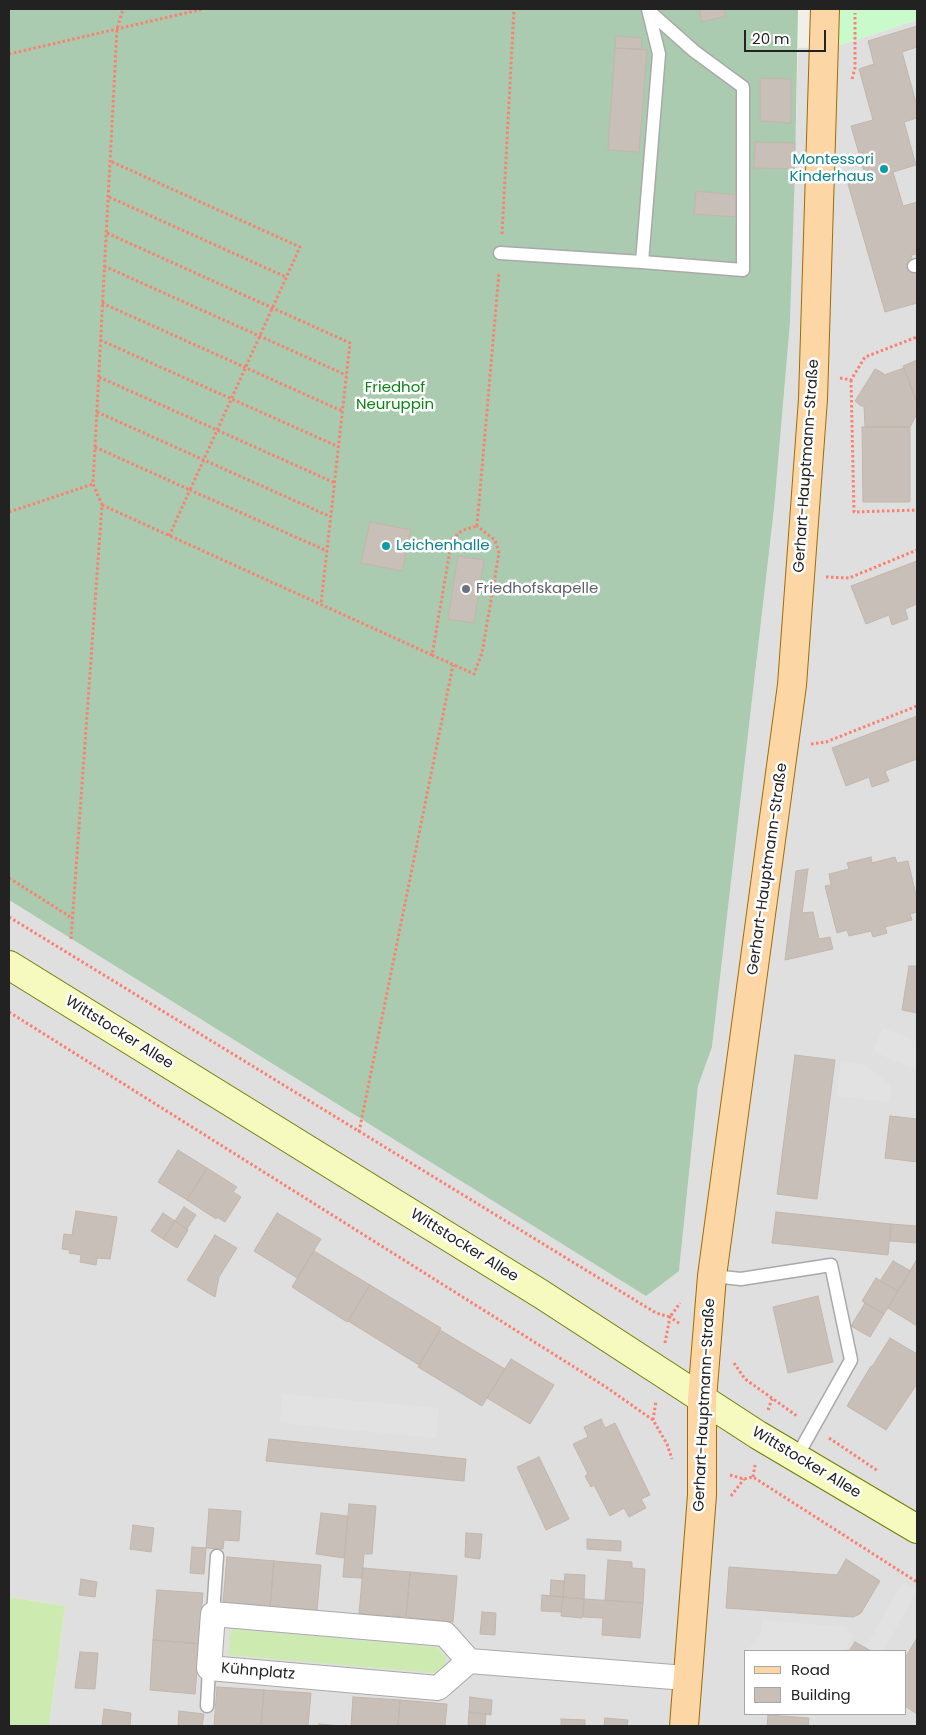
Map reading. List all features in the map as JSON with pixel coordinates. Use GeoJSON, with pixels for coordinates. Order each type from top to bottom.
{"type":"FeatureCollection","features":[{"type":"Feature","properties":{"kind":"main road","name":"Gerhart-Hauptmann-Straße"},"geometry":{"type":"LineString","coordinates":[[684,1726],[686,1678],[702,1495],[702,1398],[712,1276],[792,685],[812,399],[825,9]]}},
{"type":"Feature","properties":{"kind":"main road","name":"Wittstocker Allee"},"geometry":{"type":"LineString","coordinates":[[9,965],[542,1294],[758,1435],[917,1530]]}},
{"type":"Feature","properties":{"kind":"street"},"geometry":{"type":"LineString","coordinates":[[213,1614],[445,1634],[469,1661],[686,1678]]}},
{"type":"Feature","properties":{"kind":"street","name":"Kühnplatz"},"geometry":{"type":"LineString","coordinates":[[213,1614],[209,1668],[438,1688],[469,1661]]}},
{"type":"Feature","properties":{"kind":"lane"},"geometry":{"type":"LineString","coordinates":[[642,262],[659,54],[648,10]]}},
{"type":"Feature","properties":{"kind":"lane"},"geometry":{"type":"LineString","coordinates":[[500,253],[743,270],[743,87],[694,51],[648,10]]}},
{"type":"Feature","properties":{"kind":"lane"},"geometry":{"type":"LineString","coordinates":[[712,1276],[741,1279],[831,1265],[850,1360],[796,1458]]}},
{"type":"Feature","properties":{"kind":"lane"},"geometry":{"type":"LineString","coordinates":[[213,1614],[217,1556]]}},
{"type":"Feature","properties":{"kind":"lane"},"geometry":{"type":"LineString","coordinates":[[207,1706],[209,1668]]}},
{"type":"Feature","properties":{"kind":"path"},"geometry":{"type":"LineString","coordinates":[[9,878],[72,917],[71,939],[102,505],[93,484],[117,29],[123,9]]}},
{"type":"Feature","properties":{"kind":"path"},"geometry":{"type":"LineString","coordinates":[[9,54],[203,9]]}},
{"type":"Feature","properties":{"kind":"path"},"geometry":{"type":"LineString","coordinates":[[110,162],[300,247],[170,536]]}},
{"type":"Feature","properties":{"kind":"path"},"geometry":{"type":"LineString","coordinates":[[109,197],[286,277]]}},
{"type":"Feature","properties":{"kind":"path"},"geometry":{"type":"LineString","coordinates":[[106,233],[350,343],[321,604]]}},
{"type":"Feature","properties":{"kind":"path"},"geometry":{"type":"LineString","coordinates":[[104,266],[346,375]]}},
{"type":"Feature","properties":{"kind":"path"},"geometry":{"type":"LineString","coordinates":[[102,303],[342,411]]}},
{"type":"Feature","properties":{"kind":"path"},"geometry":{"type":"LineString","coordinates":[[917,337],[864,357],[851,380],[854,512],[917,510]]}},
{"type":"Feature","properties":{"kind":"path"},"geometry":{"type":"LineString","coordinates":[[100,340],[338,448]]}},
{"type":"Feature","properties":{"kind":"path"},"geometry":{"type":"LineString","coordinates":[[99,377],[335,482]]}},
{"type":"Feature","properties":{"kind":"path"},"geometry":{"type":"LineString","coordinates":[[834,377],[851,380]]}},
{"type":"Feature","properties":{"kind":"path"},"geometry":{"type":"LineString","coordinates":[[97,412],[331,517]]}},
{"type":"Feature","properties":{"kind":"path"},"geometry":{"type":"LineString","coordinates":[[95,447],[327,552]]}},
{"type":"Feature","properties":{"kind":"path"},"geometry":{"type":"LineString","coordinates":[[9,512],[93,484]]}},
{"type":"Feature","properties":{"kind":"path"},"geometry":{"type":"LineString","coordinates":[[102,505],[453,665],[474,674],[482,653],[499,553],[495,540],[477,526],[463,530],[452,539],[432,655]]}},
{"type":"Feature","properties":{"kind":"path"},"geometry":{"type":"LineString","coordinates":[[820,576],[850,578],[917,550]]}},
{"type":"Feature","properties":{"kind":"path"},"geometry":{"type":"LineString","coordinates":[[360,1132],[453,665]]}},
{"type":"Feature","properties":{"kind":"path"},"geometry":{"type":"LineString","coordinates":[[809,744],[826,742],[917,706]]}},
{"type":"Feature","properties":{"kind":"path"},"geometry":{"type":"LineString","coordinates":[[9,917],[656,1313],[670,1317],[684,1298]]}},
{"type":"Feature","properties":{"kind":"path"},"geometry":{"type":"LineString","coordinates":[[9,1012],[606,1387],[653,1420],[667,1444],[672,1458]]}},
{"type":"Feature","properties":{"kind":"path"},"geometry":{"type":"LineString","coordinates":[[772,1399],[883,1474]]}},
{"type":"Feature","properties":{"kind":"path"},"geometry":{"type":"LineString","coordinates":[[744,1479],[753,1477],[917,1582]]}},
{"type":"Feature","properties":{"kind":"shaded area"},"geometry":{"type":"Polygon","coordinates":[[[917,20],[917,1726],[49,1726],[65,1606],[9,1597],[9,900],[361,1119],[679,1271],[698,1086],[712,1047],[774,509],[790,323],[798,48],[834,47],[917,20]]]}},
{"type":"Feature","properties":{"kind":"shaded area"},"geometry":{"type":"Polygon","coordinates":[[[883,1028],[917,1042],[917,1071],[873,1051],[883,1028]]]}},
{"type":"Feature","properties":{"kind":"shaded area"},"geometry":{"type":"Polygon","coordinates":[[[841,1061],[863,1064],[891,1085],[889,1102],[836,1096],[841,1061]]]}},
{"type":"Feature","properties":{"kind":"shaded area"},"geometry":{"type":"Polygon","coordinates":[[[282,1394],[439,1408],[436,1438],[280,1423],[282,1394]]]}},
{"type":"Feature","properties":{"kind":"shaded area"},"geometry":{"type":"Polygon","coordinates":[[[903,1582],[917,1590],[884,1650],[874,1650],[866,1646],[903,1582]]]}},
{"type":"Feature","properties":{"kind":"shaded area"},"geometry":{"type":"Polygon","coordinates":[[[762,1620],[846,1627],[853,1636],[846,1650],[747,1650],[760,1637],[762,1620]]]}},
{"type":"Feature","properties":{"kind":"green space","name":"Friedhof Neuruppin"},"geometry":{"type":"Polygon","coordinates":[[[9,9],[798,9],[790,323],[774,509],[712,1047],[698,1086],[679,1271],[646,1296],[9,900],[9,9]]]}},
{"type":"Feature","properties":{"kind":"green space"},"geometry":{"type":"Polygon","coordinates":[[[838,9],[917,9],[917,20],[834,47],[838,9]]]}},
{"type":"Feature","properties":{"kind":"green space"},"geometry":{"type":"Polygon","coordinates":[[[9,1597],[65,1606],[49,1726],[9,1726],[9,1597]]]}},
{"type":"Feature","properties":{"kind":"green space"},"geometry":{"type":"Polygon","coordinates":[[[231,1629],[436,1647],[446,1656],[445,1666],[434,1673],[228,1655],[231,1629]]]}},
{"type":"Feature","properties":{"kind":"building"},"geometry":{"type":"Polygon","coordinates":[[[699,9],[724,9],[726,16],[702,22],[699,9]]]}},
{"type":"Feature","properties":{"kind":"building","name":"Montessori Kinderhaus"},"geometry":{"type":"Polygon","coordinates":[[[917,26],[917,47],[902,52],[917,106],[917,118],[904,122],[916,165],[893,172],[903,206],[917,202],[917,254],[911,255],[917,276],[917,303],[885,312],[848,184],[866,178],[851,126],[873,120],[859,69],[874,64],[868,41],[917,26]]]}},
{"type":"Feature","properties":{"kind":"building"},"geometry":{"type":"Polygon","coordinates":[[[616,36],[642,38],[641,49],[615,48],[616,36]]]}},
{"type":"Feature","properties":{"kind":"building"},"geometry":{"type":"Polygon","coordinates":[[[615,48],[647,50],[639,152],[608,150],[615,48]]]}},
{"type":"Feature","properties":{"kind":"building"},"geometry":{"type":"Polygon","coordinates":[[[760,78],[791,79],[791,123],[760,121],[760,78]]]}},
{"type":"Feature","properties":{"kind":"building"},"geometry":{"type":"Polygon","coordinates":[[[755,142],[795,143],[794,169],[754,168],[755,142]]]}},
{"type":"Feature","properties":{"kind":"building"},"geometry":{"type":"Polygon","coordinates":[[[696,191],[738,195],[737,217],[694,214],[696,191]]]}},
{"type":"Feature","properties":{"kind":"building"},"geometry":{"type":"Polygon","coordinates":[[[917,360],[917,403],[903,366],[917,360]]]}},
{"type":"Feature","properties":{"kind":"building"},"geometry":{"type":"Polygon","coordinates":[[[904,368],[917,403],[917,414],[910,427],[865,427],[864,406],[855,401],[875,369],[884,375],[904,368]]]}},
{"type":"Feature","properties":{"kind":"building"},"geometry":{"type":"Polygon","coordinates":[[[862,427],[910,427],[910,502],[863,502],[862,427]]]}},
{"type":"Feature","properties":{"kind":"building","name":"Leichenhalle"},"geometry":{"type":"Polygon","coordinates":[[[370,522],[411,530],[402,571],[361,563],[370,522]]]}},
{"type":"Feature","properties":{"kind":"building","name":"Friedhofskapelle"},"geometry":{"type":"Polygon","coordinates":[[[458,556],[484,560],[474,623],[448,619],[458,556]]]}},
{"type":"Feature","properties":{"kind":"building"},"geometry":{"type":"Polygon","coordinates":[[[917,561],[917,604],[905,609],[908,619],[892,625],[889,615],[866,624],[851,586],[917,561]]]}},
{"type":"Feature","properties":{"kind":"building"},"geometry":{"type":"Polygon","coordinates":[[[917,716],[917,759],[885,771],[889,781],[872,787],[869,777],[846,786],[832,748],[917,716]]]}},
{"type":"Feature","properties":{"kind":"building"},"geometry":{"type":"Polygon","coordinates":[[[871,857],[872,863],[895,857],[897,863],[908,861],[917,899],[917,912],[910,914],[912,920],[885,927],[887,933],[873,937],[871,931],[849,936],[847,930],[837,933],[825,886],[831,885],[829,874],[849,869],[847,863],[871,857]]]}},
{"type":"Feature","properties":{"kind":"building"},"geometry":{"type":"Polygon","coordinates":[[[808,869],[802,913],[813,912],[819,939],[830,937],[833,949],[785,960],[796,871],[808,869]]]}},
{"type":"Feature","properties":{"kind":"building"},"geometry":{"type":"Polygon","coordinates":[[[909,966],[917,966],[917,1013],[902,1010],[909,966]]]}},
{"type":"Feature","properties":{"kind":"building"},"geometry":{"type":"Polygon","coordinates":[[[795,1055],[835,1060],[817,1199],[777,1194],[795,1055]]]}},
{"type":"Feature","properties":{"kind":"building"},"geometry":{"type":"Polygon","coordinates":[[[890,1116],[917,1119],[917,1162],[885,1158],[890,1116]]]}},
{"type":"Feature","properties":{"kind":"building"},"geometry":{"type":"Polygon","coordinates":[[[178,1150],[207,1168],[187,1200],[158,1182],[178,1150]]]}},
{"type":"Feature","properties":{"kind":"building"},"geometry":{"type":"Polygon","coordinates":[[[207,1168],[237,1187],[233,1192],[241,1197],[225,1222],[217,1217],[216,1219],[187,1200],[207,1168]]]}},
{"type":"Feature","properties":{"kind":"building"},"geometry":{"type":"Polygon","coordinates":[[[184,1207],[196,1215],[187,1229],[175,1221],[184,1207]]]}},
{"type":"Feature","properties":{"kind":"building"},"geometry":{"type":"Polygon","coordinates":[[[76,1211],[117,1217],[110,1259],[97,1258],[96,1265],[80,1262],[81,1255],[69,1253],[70,1250],[62,1249],[64,1234],[72,1235],[76,1211]]]}},
{"type":"Feature","properties":{"kind":"building"},"geometry":{"type":"Polygon","coordinates":[[[776,1212],[891,1224],[888,1255],[772,1243],[776,1212]]]}},
{"type":"Feature","properties":{"kind":"building"},"geometry":{"type":"Polygon","coordinates":[[[163,1213],[175,1221],[163,1239],[151,1231],[163,1213]]]}},
{"type":"Feature","properties":{"kind":"building"},"geometry":{"type":"Polygon","coordinates":[[[277,1213],[321,1239],[297,1278],[254,1251],[277,1213]]]}},
{"type":"Feature","properties":{"kind":"building"},"geometry":{"type":"Polygon","coordinates":[[[175,1221],[188,1230],[177,1248],[163,1239],[175,1221]]]}},
{"type":"Feature","properties":{"kind":"building"},"geometry":{"type":"Polygon","coordinates":[[[891,1224],[917,1226],[917,1243],[890,1241],[891,1224]]]}},
{"type":"Feature","properties":{"kind":"building"},"geometry":{"type":"Polygon","coordinates":[[[215,1235],[237,1248],[219,1277],[215,1297],[187,1280],[215,1235]]]}},
{"type":"Feature","properties":{"kind":"building"},"geometry":{"type":"Polygon","coordinates":[[[314,1251],[370,1285],[347,1322],[292,1287],[314,1251]]]}},
{"type":"Feature","properties":{"kind":"building"},"geometry":{"type":"Polygon","coordinates":[[[917,1259],[917,1326],[888,1308],[917,1259]]]}},
{"type":"Feature","properties":{"kind":"building"},"geometry":{"type":"Polygon","coordinates":[[[893,1261],[911,1271],[898,1291],[880,1281],[893,1261]]]}},
{"type":"Feature","properties":{"kind":"building"},"geometry":{"type":"Polygon","coordinates":[[[876,1278],[898,1291],[884,1314],[862,1301],[876,1278]]]}},
{"type":"Feature","properties":{"kind":"building"},"geometry":{"type":"Polygon","coordinates":[[[370,1285],[441,1328],[419,1365],[348,1321],[370,1285]]]}},
{"type":"Feature","properties":{"kind":"building"},"geometry":{"type":"Polygon","coordinates":[[[818,1296],[833,1362],[788,1373],[773,1307],[818,1296]]]}},
{"type":"Feature","properties":{"kind":"building"},"geometry":{"type":"Polygon","coordinates":[[[865,1303],[884,1314],[870,1337],[851,1326],[865,1303]]]}},
{"type":"Feature","properties":{"kind":"building"},"geometry":{"type":"Polygon","coordinates":[[[440,1330],[505,1369],[482,1406],[418,1367],[440,1330]]]}},
{"type":"Feature","properties":{"kind":"building"},"geometry":{"type":"Polygon","coordinates":[[[890,1338],[917,1354],[917,1384],[886,1430],[847,1406],[890,1338]]]}},
{"type":"Feature","properties":{"kind":"building"},"geometry":{"type":"Polygon","coordinates":[[[511,1359],[554,1385],[530,1424],[487,1398],[511,1359]]]}},
{"type":"Feature","properties":{"kind":"building"},"geometry":{"type":"Polygon","coordinates":[[[601,1419],[605,1428],[615,1423],[650,1495],[641,1499],[646,1508],[629,1517],[624,1508],[610,1516],[594,1485],[591,1487],[585,1476],[588,1474],[573,1444],[588,1437],[584,1427],[601,1419]]]}},
{"type":"Feature","properties":{"kind":"building"},"geometry":{"type":"Polygon","coordinates":[[[269,1439],[466,1459],[464,1481],[266,1461],[269,1439]]]}},
{"type":"Feature","properties":{"kind":"building"},"geometry":{"type":"Polygon","coordinates":[[[539,1457],[569,1519],[546,1530],[517,1467],[539,1457]]]}},
{"type":"Feature","properties":{"kind":"building"},"geometry":{"type":"Polygon","coordinates":[[[349,1504],[376,1506],[372,1554],[364,1554],[362,1578],[343,1577],[349,1504]]]}},
{"type":"Feature","properties":{"kind":"building"},"geometry":{"type":"Polygon","coordinates":[[[209,1509],[241,1511],[239,1541],[224,1540],[223,1549],[206,1548],[209,1509]]]}},
{"type":"Feature","properties":{"kind":"building"},"geometry":{"type":"Polygon","coordinates":[[[321,1513],[348,1516],[344,1558],[316,1554],[321,1513]]]}},
{"type":"Feature","properties":{"kind":"building"},"geometry":{"type":"Polygon","coordinates":[[[133,1525],[154,1528],[151,1552],[130,1549],[133,1525]]]}},
{"type":"Feature","properties":{"kind":"building"},"geometry":{"type":"Polygon","coordinates":[[[466,1533],[482,1534],[480,1559],[465,1557],[466,1533]]]}},
{"type":"Feature","properties":{"kind":"building"},"geometry":{"type":"Polygon","coordinates":[[[587,1539],[621,1541],[621,1551],[587,1549],[587,1539]]]}},
{"type":"Feature","properties":{"kind":"building"},"geometry":{"type":"Polygon","coordinates":[[[192,1547],[206,1548],[204,1574],[190,1573],[192,1547]]]}},
{"type":"Feature","properties":{"kind":"building"},"geometry":{"type":"Polygon","coordinates":[[[227,1557],[274,1561],[270,1607],[223,1602],[227,1557]]]}},
{"type":"Feature","properties":{"kind":"building"},"geometry":{"type":"Polygon","coordinates":[[[846,1559],[880,1581],[858,1615],[853,1617],[726,1608],[729,1567],[837,1575],[846,1559]]]}},
{"type":"Feature","properties":{"kind":"building"},"geometry":{"type":"Polygon","coordinates":[[[608,1560],[632,1562],[632,1568],[645,1569],[643,1603],[605,1600],[608,1560]]]}},
{"type":"Feature","properties":{"kind":"building"},"geometry":{"type":"Polygon","coordinates":[[[274,1561],[321,1565],[317,1610],[270,1607],[274,1561]]]}},
{"type":"Feature","properties":{"kind":"building"},"geometry":{"type":"Polygon","coordinates":[[[363,1568],[410,1572],[406,1617],[359,1614],[363,1568]]]}},
{"type":"Feature","properties":{"kind":"building"},"geometry":{"type":"Polygon","coordinates":[[[410,1572],[457,1576],[453,1622],[406,1617],[410,1572]]]}},
{"type":"Feature","properties":{"kind":"building"},"geometry":{"type":"Polygon","coordinates":[[[565,1574],[585,1575],[584,1599],[563,1597],[565,1574]]]}},
{"type":"Feature","properties":{"kind":"building"},"geometry":{"type":"Polygon","coordinates":[[[81,1579],[97,1582],[95,1597],[79,1595],[81,1579]]]}},
{"type":"Feature","properties":{"kind":"building"},"geometry":{"type":"Polygon","coordinates":[[[551,1580],[564,1581],[563,1597],[550,1596],[551,1580]]]}},
{"type":"Feature","properties":{"kind":"building"},"geometry":{"type":"Polygon","coordinates":[[[157,1590],[203,1593],[200,1627],[203,1628],[202,1644],[153,1640],[157,1590]]]}},
{"type":"Feature","properties":{"kind":"building"},"geometry":{"type":"Polygon","coordinates":[[[542,1595],[563,1597],[561,1612],[541,1611],[542,1595]]]}},
{"type":"Feature","properties":{"kind":"building"},"geometry":{"type":"Polygon","coordinates":[[[563,1597],[584,1599],[582,1618],[561,1616],[563,1597]]]}},
{"type":"Feature","properties":{"kind":"building"},"geometry":{"type":"Polygon","coordinates":[[[584,1599],[643,1603],[640,1638],[602,1635],[603,1618],[583,1617],[584,1599]]]}},
{"type":"Feature","properties":{"kind":"building"},"geometry":{"type":"Polygon","coordinates":[[[482,1612],[496,1613],[495,1635],[480,1634],[482,1612]]]}},
{"type":"Feature","properties":{"kind":"building"},"geometry":{"type":"Polygon","coordinates":[[[917,1638],[917,1714],[906,1707],[906,1656],[917,1638]]]}},
{"type":"Feature","properties":{"kind":"building"},"geometry":{"type":"Polygon","coordinates":[[[153,1640],[202,1644],[198,1659],[195,1694],[150,1690],[153,1640]]]}},
{"type":"Feature","properties":{"kind":"building"},"geometry":{"type":"Polygon","coordinates":[[[855,1642],[869,1650],[850,1650],[855,1642]]]}},
{"type":"Feature","properties":{"kind":"building"},"geometry":{"type":"Polygon","coordinates":[[[80,1652],[98,1653],[95,1689],[75,1688],[80,1652]]]}},
{"type":"Feature","properties":{"kind":"building"},"geometry":{"type":"Polygon","coordinates":[[[217,1687],[264,1690],[261,1726],[214,1726],[217,1687]]]}},
{"type":"Feature","properties":{"kind":"building"},"geometry":{"type":"Polygon","coordinates":[[[264,1690],[311,1693],[308,1726],[261,1726],[264,1690]]]}},
{"type":"Feature","properties":{"kind":"building"},"geometry":{"type":"Polygon","coordinates":[[[353,1697],[400,1700],[398,1726],[351,1726],[353,1697]]]}},
{"type":"Feature","properties":{"kind":"building"},"geometry":{"type":"Polygon","coordinates":[[[470,1697],[492,1700],[491,1715],[469,1712],[470,1697]]]}},
{"type":"Feature","properties":{"kind":"building"},"geometry":{"type":"Polygon","coordinates":[[[400,1700],[447,1704],[445,1726],[398,1726],[400,1700]]]}},
{"type":"Feature","properties":{"kind":"building"},"geometry":{"type":"Polygon","coordinates":[[[104,1709],[131,1713],[130,1726],[102,1726],[104,1709]]]}},
{"type":"Feature","properties":{"kind":"building"},"geometry":{"type":"Polygon","coordinates":[[[179,1711],[204,1714],[202,1726],[178,1726],[179,1711]]]}},
{"type":"Feature","properties":{"kind":"building"},"geometry":{"type":"Polygon","coordinates":[[[469,1712],[486,1714],[485,1726],[468,1726],[469,1712]]]}},
{"type":"Feature","properties":{"kind":"building"},"geometry":{"type":"Polygon","coordinates":[[[768,1715],[809,1718],[808,1726],[767,1726],[768,1715]]]}},
{"type":"Feature","properties":{"kind":"building"},"geometry":{"type":"Polygon","coordinates":[[[605,1718],[628,1720],[627,1726],[604,1726],[605,1718]]]}},
{"type":"Feature","properties":{"kind":"building"},"geometry":{"type":"Polygon","coordinates":[[[561,1719],[585,1720],[585,1726],[561,1726],[561,1719]]]}},
{"type":"Feature","properties":{"kind":"building"},"geometry":{"type":"Polygon","coordinates":[[[319,1724],[341,1726],[319,1726],[319,1724]]]}},
{"type":"Feature","properties":{"kind":"place","name":"Montessori Kinderhaus"},"geometry":{"type":"Point","coordinates":[884,169]}},
{"type":"Feature","properties":{"kind":"place","name":"Leichenhalle"},"geometry":{"type":"Point","coordinates":[386,546]}},
{"type":"Feature","properties":{"kind":"place","name":"Friedhofskapelle"},"geometry":{"type":"Point","coordinates":[466,589]}}]}
